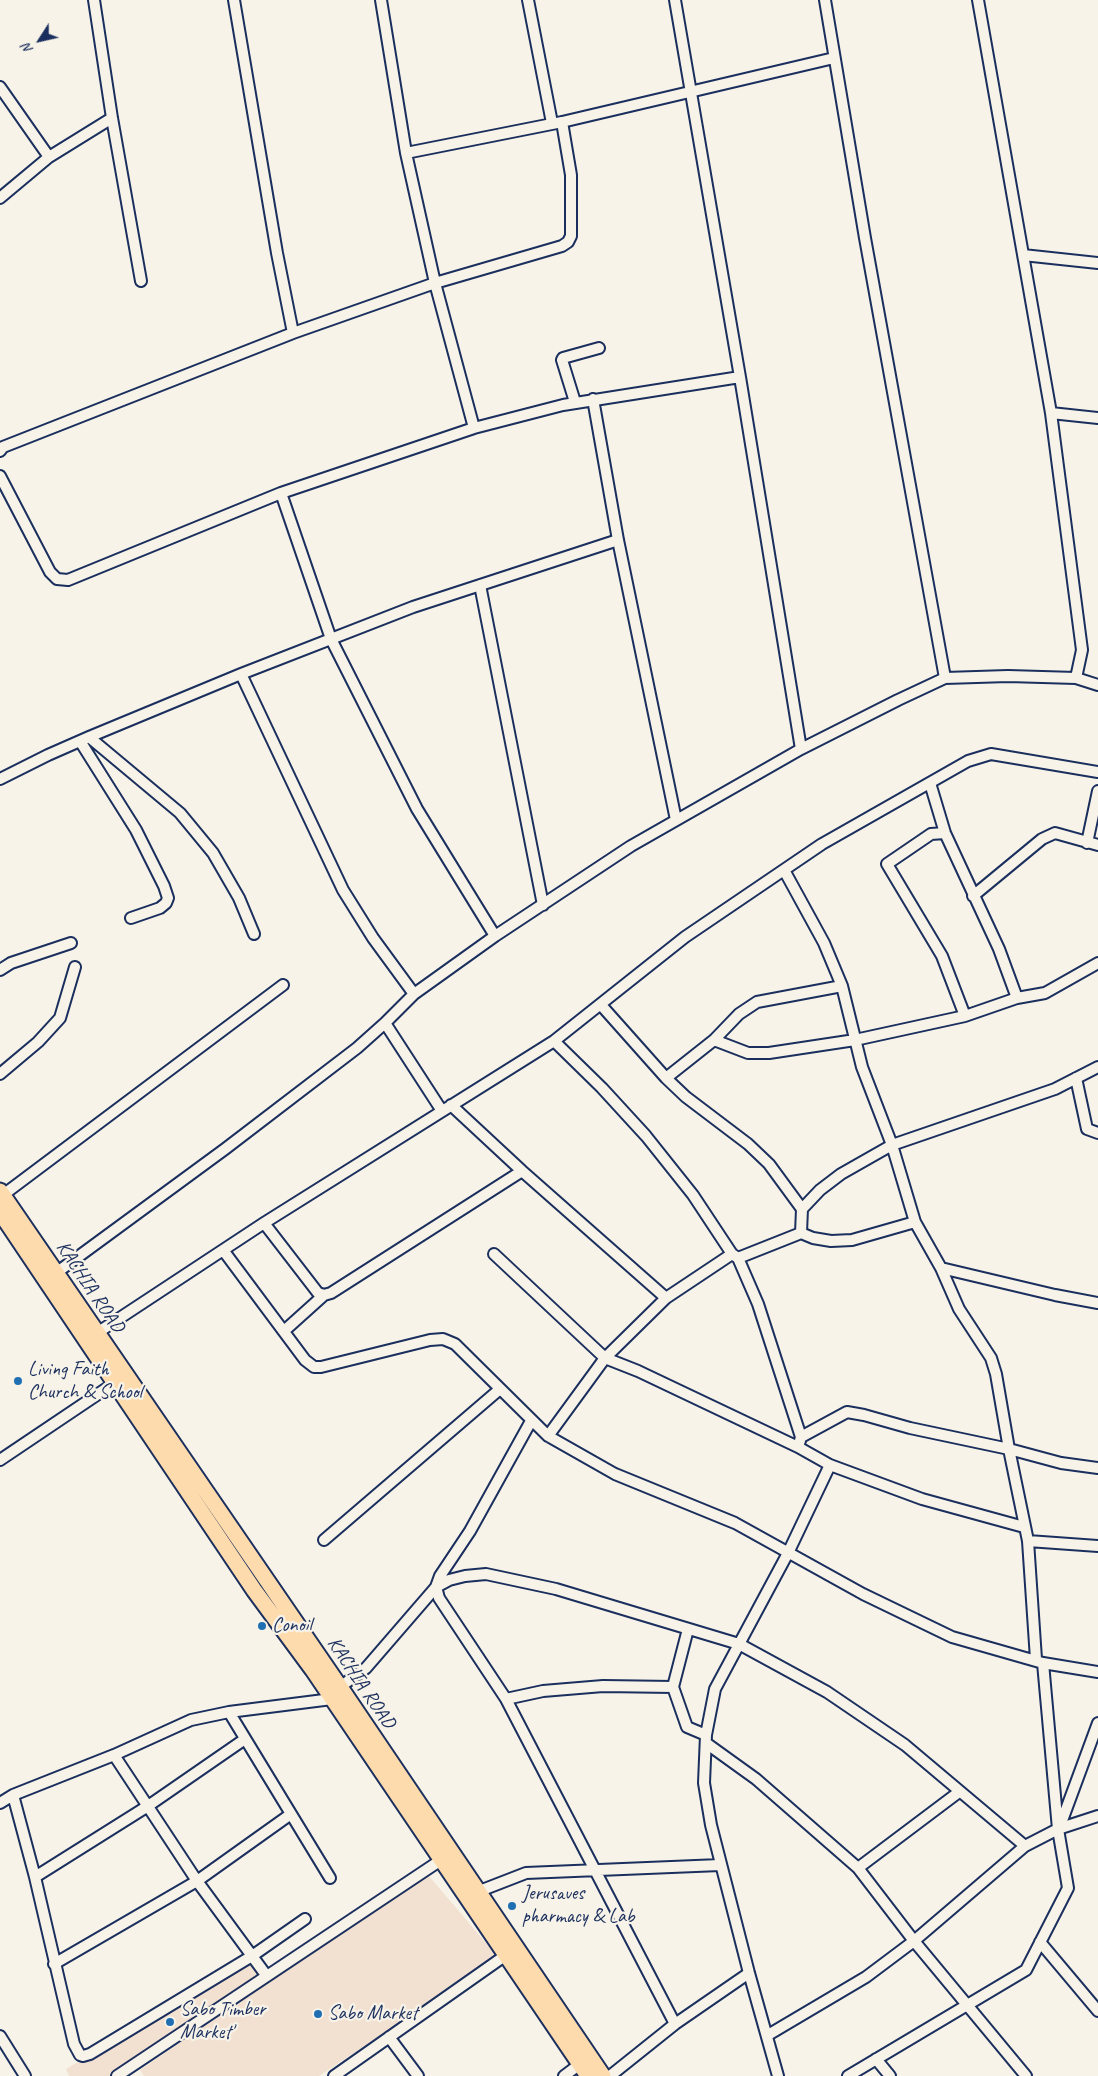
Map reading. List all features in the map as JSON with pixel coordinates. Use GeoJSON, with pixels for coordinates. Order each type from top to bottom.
{"type":"FeatureCollection","features":[{"type":"Feature","properties":{"kind":"highway","name":"KACHIA ROAD"},"geometry":{"type":"LineString","coordinates":[[2,1193],[336,1693],[441,1860],[584,2070]]}},
{"type":"Feature","properties":{"kind":"highway","name":"KACHIA ROAD"},"geometry":{"type":"LineString","coordinates":[[0,1212],[254,1590],[318,1666]]}},
{"type":"Feature","properties":{"kind":"highway","name":"KACHIA ROAD"},"geometry":{"type":"LineString","coordinates":[[336,1693],[477,1892],[603,2076]]}},
{"type":"Feature","properties":{"kind":"street"},"geometry":{"type":"LineString","coordinates":[[94,0],[112,118],[141,281]]}},
{"type":"Feature","properties":{"kind":"street"},"geometry":{"type":"LineString","coordinates":[[234,0],[277,253],[293,333]]}},
{"type":"Feature","properties":{"kind":"street"},"geometry":{"type":"LineString","coordinates":[[381,0],[406,154],[435,283],[474,428]]}},
{"type":"Feature","properties":{"kind":"street"},"geometry":{"type":"LineString","coordinates":[[0,451],[3,447],[293,333],[435,283],[562,246],[568,242],[571,236],[571,175],[528,0]]}},
{"type":"Feature","properties":{"kind":"street"},"geometry":{"type":"LineString","coordinates":[[675,0],[740,377],[801,749]]}},
{"type":"Feature","properties":{"kind":"street"},"geometry":{"type":"LineString","coordinates":[[825,0],[866,248],[945,678]]}},
{"type":"Feature","properties":{"kind":"street"},"geometry":{"type":"LineString","coordinates":[[978,0],[1051,413],[1082,650],[1076,678]]}},
{"type":"Feature","properties":{"kind":"street"},"geometry":{"type":"LineString","coordinates":[[406,154],[557,123],[834,58]]}},
{"type":"Feature","properties":{"kind":"street"},"geometry":{"type":"LineString","coordinates":[[0,87],[49,157]]}},
{"type":"Feature","properties":{"kind":"street"},"geometry":{"type":"LineString","coordinates":[[0,198],[49,157],[112,118]]}},
{"type":"Feature","properties":{"kind":"street"},"geometry":{"type":"LineString","coordinates":[[1023,255],[1098,263]]}},
{"type":"Feature","properties":{"kind":"street"},"geometry":{"type":"LineString","coordinates":[[575,402],[562,360],[563,358],[598,348]]}},
{"type":"Feature","properties":{"kind":"street"},"geometry":{"type":"LineString","coordinates":[[0,476],[50,572],[57,579],[68,580],[282,493],[474,428],[575,402],[740,377]]}},
{"type":"Feature","properties":{"kind":"street"},"geometry":{"type":"LineString","coordinates":[[593,399],[618,540],[676,820]]}},
{"type":"Feature","properties":{"kind":"street"},"geometry":{"type":"LineString","coordinates":[[1051,413],[1098,418]]}},
{"type":"Feature","properties":{"kind":"street"},"geometry":{"type":"LineString","coordinates":[[282,493],[331,639],[417,809],[495,936]]}},
{"type":"Feature","properties":{"kind":"street"},"geometry":{"type":"LineString","coordinates":[[0,780],[84,739],[241,674],[413,607],[618,540]]}},
{"type":"Feature","properties":{"kind":"street"},"geometry":{"type":"LineString","coordinates":[[480,585],[543,906]]}},
{"type":"Feature","properties":{"kind":"street"},"geometry":{"type":"LineString","coordinates":[[241,674],[342,890],[373,938],[414,994]]}},
{"type":"Feature","properties":{"kind":"street"},"geometry":{"type":"LineString","coordinates":[[56,1273],[225,1149],[357,1048],[414,994],[495,936],[631,846],[801,749],[945,678],[1008,676],[1076,678],[1098,685]]}},
{"type":"Feature","properties":{"kind":"street"},"geometry":{"type":"LineString","coordinates":[[84,739],[136,830],[168,898],[166,903],[160,908],[131,918]]}},
{"type":"Feature","properties":{"kind":"street"},"geometry":{"type":"LineString","coordinates":[[84,739],[180,813],[212,853],[239,898],[254,934]]}},
{"type":"Feature","properties":{"kind":"street"},"geometry":{"type":"LineString","coordinates":[[97,1333],[264,1223],[554,1041],[685,937],[822,844],[968,761],[991,754],[1098,772]]}},
{"type":"Feature","properties":{"kind":"street"},"geometry":{"type":"LineString","coordinates":[[930,783],[945,833],[999,949],[1017,998]]}},
{"type":"Feature","properties":{"kind":"street"},"geometry":{"type":"LineString","coordinates":[[1087,843],[1098,791]]}},
{"type":"Feature","properties":{"kind":"street"},"geometry":{"type":"LineString","coordinates":[[945,833],[931,834],[887,864],[942,956],[965,1016]]}},
{"type":"Feature","properties":{"kind":"street"},"geometry":{"type":"LineString","coordinates":[[973,896],[1042,839],[1055,833],[1098,845]]}},
{"type":"Feature","properties":{"kind":"street"},"geometry":{"type":"LineString","coordinates":[[784,870],[824,943],[842,986],[866,1076],[892,1144],[915,1222],[941,1268],[959,1309],[983,1345],[996,1374],[1028,1541],[1058,1829],[1068,1888],[1026,1970],[848,2076]]}},
{"type":"Feature","properties":{"kind":"street"},"geometry":{"type":"LineString","coordinates":[[0,970],[11,963],[72,943]]}},
{"type":"Feature","properties":{"kind":"street"},"geometry":{"type":"LineString","coordinates":[[714,1040],[748,1053],[769,1053],[855,1040],[965,1016],[1017,998],[1045,993],[1098,963]]}},
{"type":"Feature","properties":{"kind":"street"},"geometry":{"type":"LineString","coordinates":[[0,1074],[38,1042],[60,1018],[75,967]]}},
{"type":"Feature","properties":{"kind":"street"},"geometry":{"type":"LineString","coordinates":[[2,1193],[283,985]]}},
{"type":"Feature","properties":{"kind":"street"},"geometry":{"type":"LineString","coordinates":[[666,1078],[714,1040],[739,1014],[757,1002],[842,986]]}},
{"type":"Feature","properties":{"kind":"street"},"geometry":{"type":"LineString","coordinates":[[601,1005],[666,1078],[686,1097],[748,1144],[769,1164],[802,1209],[801,1234]]}},
{"type":"Feature","properties":{"kind":"street"},"geometry":{"type":"LineString","coordinates":[[385,1023],[446,1108],[522,1171],[666,1298]]}},
{"type":"Feature","properties":{"kind":"street"},"geometry":{"type":"LineString","coordinates":[[554,1041],[602,1088],[646,1136],[692,1195],[735,1256],[758,1304],[799,1442]]}},
{"type":"Feature","properties":{"kind":"street"},"geometry":{"type":"LineString","coordinates":[[802,1209],[820,1190],[841,1174],[892,1144],[1055,1089],[1098,1067]]}},
{"type":"Feature","properties":{"kind":"street"},"geometry":{"type":"LineString","coordinates":[[1076,1078],[1087,1129],[1098,1133]]}},
{"type":"Feature","properties":{"kind":"street"},"geometry":{"type":"LineString","coordinates":[[284,1331],[324,1295],[331,1293],[522,1171]]}},
{"type":"Feature","properties":{"kind":"street"},"geometry":{"type":"LineString","coordinates":[[548,1436],[604,1358],[666,1298],[735,1256],[801,1234],[822,1240],[852,1240],[915,1222]]}},
{"type":"Feature","properties":{"kind":"street"},"geometry":{"type":"LineString","coordinates":[[264,1223],[318,1293],[324,1295]]}},
{"type":"Feature","properties":{"kind":"street"},"geometry":{"type":"LineString","coordinates":[[224,1250],[305,1360],[314,1367],[321,1367],[430,1340],[443,1339],[455,1344],[548,1436],[615,1474],[736,1523],[788,1554],[863,1594],[952,1637],[1040,1661],[1098,1672]]}},
{"type":"Feature","properties":{"kind":"street"},"geometry":{"type":"LineString","coordinates":[[494,1254],[604,1358],[638,1371],[799,1442],[830,1465],[922,1499],[1024,1527]]}},
{"type":"Feature","properties":{"kind":"street"},"geometry":{"type":"LineString","coordinates":[[941,1268],[1098,1303]]}},
{"type":"Feature","properties":{"kind":"street"},"geometry":{"type":"LineString","coordinates":[[0,1460],[116,1382]]}},
{"type":"Feature","properties":{"kind":"street"},"geometry":{"type":"LineString","coordinates":[[324,1540],[500,1389]]}},
{"type":"Feature","properties":{"kind":"street"},"geometry":{"type":"LineString","coordinates":[[799,1442],[847,1412],[1061,1462],[1098,1468]]}},
{"type":"Feature","properties":{"kind":"street"},"geometry":{"type":"LineString","coordinates":[[0,1803],[14,1795],[114,1755],[191,1720],[336,1693],[366,1668],[436,1587],[440,1576],[470,1531],[531,1421]]}},
{"type":"Feature","properties":{"kind":"street"},"geometry":{"type":"LineString","coordinates":[[778,2076],[768,2035],[748,1973],[711,1825],[704,1783],[706,1739],[715,1689],[788,1554],[830,1465]]}},
{"type":"Feature","properties":{"kind":"street"},"geometry":{"type":"LineString","coordinates":[[1028,1541],[1098,1546]]}},
{"type":"Feature","properties":{"kind":"street"},"geometry":{"type":"LineString","coordinates":[[436,1587],[449,1580],[486,1574],[556,1589],[739,1644],[828,1692],[905,1745],[1025,1846]]}},
{"type":"Feature","properties":{"kind":"street"},"geometry":{"type":"LineString","coordinates":[[436,1587],[439,1598],[506,1699],[674,2024]]}},
{"type":"Feature","properties":{"kind":"street"},"geometry":{"type":"LineString","coordinates":[[688,1629],[673,1687],[687,1727],[706,1739],[756,1779],[858,1868],[914,1941],[1026,2076]]}},
{"type":"Feature","properties":{"kind":"street"},"geometry":{"type":"LineString","coordinates":[[506,1699],[543,1691],[603,1686],[673,1687]]}},
{"type":"Feature","properties":{"kind":"street"},"geometry":{"type":"LineString","coordinates":[[229,1712],[330,1878]]}},
{"type":"Feature","properties":{"kind":"street"},"geometry":{"type":"LineString","coordinates":[[1058,1829],[1098,1723]]}},
{"type":"Feature","properties":{"kind":"street"},"geometry":{"type":"LineString","coordinates":[[35,1877],[148,1806],[245,1739]]}},
{"type":"Feature","properties":{"kind":"street"},"geometry":{"type":"LineString","coordinates":[[114,1755],[197,1881],[266,1975]]}},
{"type":"Feature","properties":{"kind":"street"},"geometry":{"type":"LineString","coordinates":[[858,1868],[959,1792]]}},
{"type":"Feature","properties":{"kind":"street"},"geometry":{"type":"LineString","coordinates":[[14,1795],[74,2044],[80,2055],[90,2054],[252,1956],[305,1919]]}},
{"type":"Feature","properties":{"kind":"street"},"geometry":{"type":"LineString","coordinates":[[54,1964],[197,1881],[291,1814]]}},
{"type":"Feature","properties":{"kind":"street"},"geometry":{"type":"LineString","coordinates":[[768,2035],[819,2007],[866,1977],[914,1941],[1025,1846],[1058,1829],[1098,1816]]}},
{"type":"Feature","properties":{"kind":"street"},"geometry":{"type":"LineString","coordinates":[[117,2076],[441,1860]]}},
{"type":"Feature","properties":{"kind":"street"},"geometry":{"type":"LineString","coordinates":[[477,1892],[526,1873],[720,1865]]}},
{"type":"Feature","properties":{"kind":"street"},"geometry":{"type":"LineString","coordinates":[[1040,1942],[1098,2011]]}},
{"type":"Feature","properties":{"kind":"street"},"geometry":{"type":"LineString","coordinates":[[334,2076],[506,1955]]}},
{"type":"Feature","properties":{"kind":"street"},"geometry":{"type":"LineString","coordinates":[[610,2076],[674,2024],[748,1973]]}},
{"type":"Feature","properties":{"kind":"street"},"geometry":{"type":"LineString","coordinates":[[0,2036],[25,2076]]}},
{"type":"Feature","properties":{"kind":"street"},"geometry":{"type":"LineString","coordinates":[[389,2037],[418,2076]]}},
{"type":"Feature","properties":{"kind":"street"},"geometry":{"type":"LineString","coordinates":[[876,2059],[890,2076]]}},
{"type":"Feature","properties":{"kind":"street"},"geometry":{"type":"LineString","coordinates":[[564,2076],[584,2070]]}},
{"type":"Feature","properties":{"kind":"shaded area","name":"Sabo Market"},"geometry":{"type":"Polygon","coordinates":[[[428,1875],[498,1957],[319,2076],[144,2076],[140,2070],[428,1875]]]}},
{"type":"Feature","properties":{"kind":"shaded area","name":"Sabo Timber Market'"},"geometry":{"type":"Polygon","coordinates":[[[252,1959],[263,1975],[114,2076],[69,2076],[66,2069],[252,1959]]]}},
{"type":"Feature","properties":{"kind":"place","name":"Living Faith Church & School"},"geometry":{"type":"Point","coordinates":[18,1381]}},
{"type":"Feature","properties":{"kind":"place","name":"Conoil"},"geometry":{"type":"Point","coordinates":[262,1626]}},
{"type":"Feature","properties":{"kind":"place","name":"Jerusaves pharmacy & Lab"},"geometry":{"type":"Point","coordinates":[512,1906]}},
{"type":"Feature","properties":{"kind":"place","name":"Sabo Market"},"geometry":{"type":"Point","coordinates":[318,2014]}},
{"type":"Feature","properties":{"kind":"place","name":"Sabo Timber Market'"},"geometry":{"type":"Point","coordinates":[170,2022]}}]}
